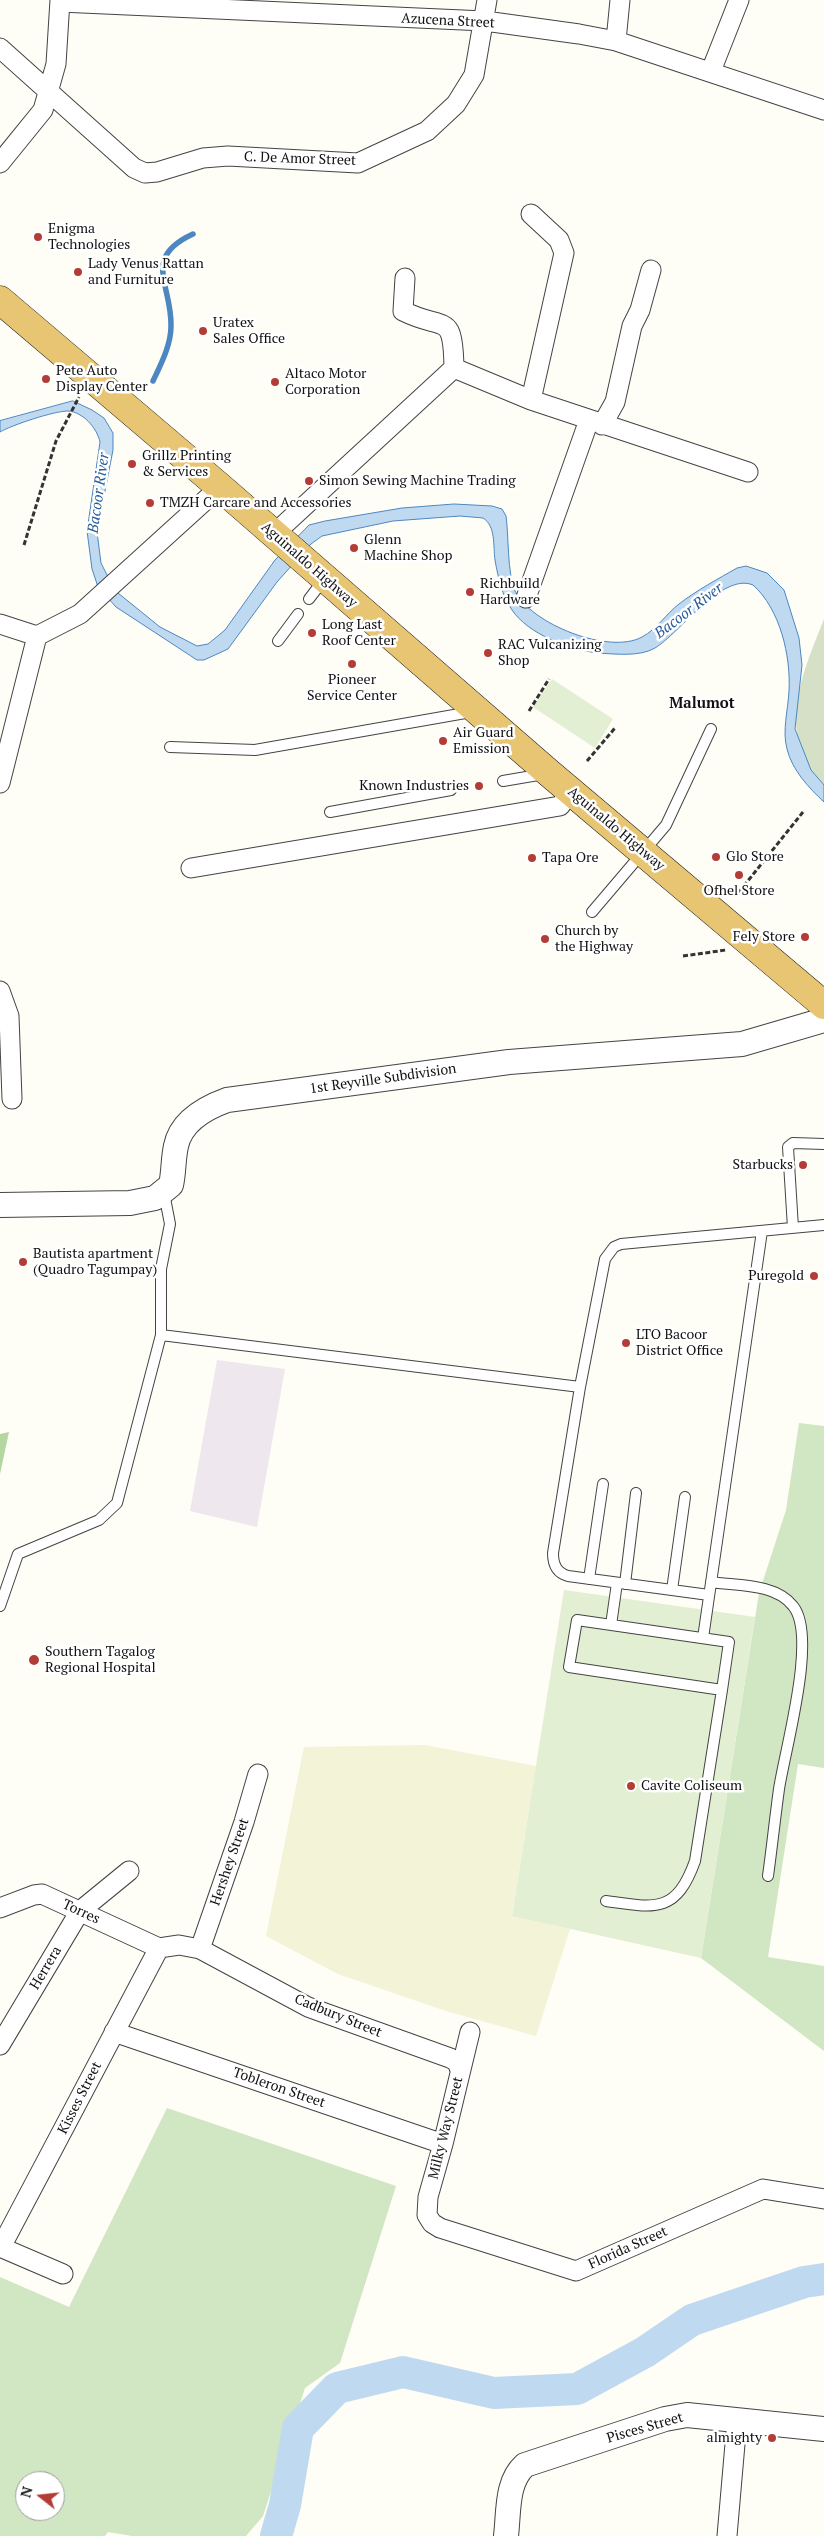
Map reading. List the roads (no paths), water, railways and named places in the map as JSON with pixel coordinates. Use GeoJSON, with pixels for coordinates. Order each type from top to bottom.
{"type":"FeatureCollection","features":[{"type":"Feature","properties":{"kind":"highway","name":"Aguinaldo Highway"},"geometry":{"type":"LineString","coordinates":[[2,306],[274,534],[317,589],[477,711],[824,1005]]}},
{"type":"Feature","properties":{"kind":"street","name":"C. De Amor Street"},"geometry":{"type":"LineString","coordinates":[[49,91],[134,168],[145,173],[157,172],[204,158],[228,156],[358,163],[427,132],[456,104],[474,75],[485,22],[487,0]]}},
{"type":"Feature","properties":{"kind":"street"},"geometry":{"type":"LineString","coordinates":[[616,41],[620,0]]}},
{"type":"Feature","properties":{"kind":"street"},"geometry":{"type":"LineString","coordinates":[[711,71],[739,0]]}},
{"type":"Feature","properties":{"kind":"street","name":"Azucena Street"},"geometry":{"type":"LineString","coordinates":[[60,1],[170,4],[485,22],[616,41],[824,110]]}},
{"type":"Feature","properties":{"kind":"street"},"geometry":{"type":"LineString","coordinates":[[0,163],[43,110],[56,64],[60,1]]}},
{"type":"Feature","properties":{"kind":"street"},"geometry":{"type":"LineString","coordinates":[[0,48],[49,91]]}},
{"type":"Feature","properties":{"kind":"street"},"geometry":{"type":"LineString","coordinates":[[531,214],[558,240],[564,252],[531,400]]}},
{"type":"Feature","properties":{"kind":"street"},"geometry":{"type":"LineString","coordinates":[[526,598],[595,422],[615,402],[632,326],[640,310],[651,270]]}},
{"type":"Feature","properties":{"kind":"street"},"geometry":{"type":"LineString","coordinates":[[405,278],[403,311],[447,327],[452,335],[454,368]]}},
{"type":"Feature","properties":{"kind":"street"},"geometry":{"type":"LineString","coordinates":[[454,368],[531,400],[748,472]]}},
{"type":"Feature","properties":{"kind":"street"},"geometry":{"type":"LineString","coordinates":[[274,534],[454,368]]}},
{"type":"Feature","properties":{"kind":"street"},"geometry":{"type":"LineString","coordinates":[[0,624],[37,636],[80,614],[220,487]]}},
{"type":"Feature","properties":{"kind":"street"},"geometry":{"type":"LineString","coordinates":[[0,783],[6,735],[37,636]]}},
{"type":"Feature","properties":{"kind":"street"},"geometry":{"type":"LineString","coordinates":[[191,868],[560,806],[571,791]]}},
{"type":"Feature","properties":{"kind":"street"},"geometry":{"type":"LineString","coordinates":[[0,991],[9,1016],[5,1065],[12,1099]]}},
{"type":"Feature","properties":{"kind":"street","name":"1st Reyville Subdivision"},"geometry":{"type":"LineString","coordinates":[[164,1192],[170,1185],[176,1144],[181,1132],[188,1122],[207,1107],[227,1100],[509,1062],[742,1044],[824,1020]]}},
{"type":"Feature","properties":{"kind":"street"},"geometry":{"type":"LineString","coordinates":[[0,1205],[130,1203],[155,1198],[164,1192]]}},
{"type":"Feature","properties":{"kind":"street","name":"Hershey Street"},"geometry":{"type":"LineString","coordinates":[[200,1949],[244,1822],[258,1774]]}},
{"type":"Feature","properties":{"kind":"street","name":"Herrera"},"geometry":{"type":"LineString","coordinates":[[0,2045],[6,2022],[80,1911],[129,1870]]}},
{"type":"Feature","properties":{"kind":"street","name":"Torres"},"geometry":{"type":"LineString","coordinates":[[0,1908],[34,1895],[42,1894],[160,1948]]}},
{"type":"Feature","properties":{"kind":"street","name":"Cadbury Street"},"geometry":{"type":"LineString","coordinates":[[160,1948],[179,1945],[200,1949],[308,2007],[450,2058],[457,2062],[460,2070]]}},
{"type":"Feature","properties":{"kind":"street","name":"Kisses Street"},"geometry":{"type":"LineString","coordinates":[[1,2247],[160,1948]]}},
{"type":"Feature","properties":{"kind":"street","name":"Tobleron Street"},"geometry":{"type":"LineString","coordinates":[[114,2032],[444,2144]]}},
{"type":"Feature","properties":{"kind":"street","name":"Milky Way Street"},"geometry":{"type":"LineString","coordinates":[[432,2223],[427,2215],[428,2197],[444,2144],[470,2032]]}},
{"type":"Feature","properties":{"kind":"street","name":"Florida Street"},"geometry":{"type":"LineString","coordinates":[[432,2223],[576,2271],[763,2188],[824,2200]]}},
{"type":"Feature","properties":{"kind":"street"},"geometry":{"type":"LineString","coordinates":[[1,2247],[63,2274]]}},
{"type":"Feature","properties":{"kind":"street","name":"Pisces Street"},"geometry":{"type":"LineString","coordinates":[[506,2536],[511,2486],[515,2473],[525,2464],[665,2419],[687,2415],[824,2429]]}},
{"type":"Feature","properties":{"kind":"street"},"geometry":{"type":"LineString","coordinates":[[727,2536],[737,2421]]}},
{"type":"Feature","properties":{"kind":"lane"},"geometry":{"type":"LineString","coordinates":[[278,641],[298,614]]}},
{"type":"Feature","properties":{"kind":"lane"},"geometry":{"type":"LineString","coordinates":[[170,747],[256,750],[477,711]]}},
{"type":"Feature","properties":{"kind":"lane"},"geometry":{"type":"LineString","coordinates":[[592,912],[666,825],[711,729]]}},
{"type":"Feature","properties":{"kind":"lane"},"geometry":{"type":"LineString","coordinates":[[503,781],[549,773]]}},
{"type":"Feature","properties":{"kind":"lane"},"geometry":{"type":"LineString","coordinates":[[330,812],[452,790]]}},
{"type":"Feature","properties":{"kind":"lane"},"geometry":{"type":"LineString","coordinates":[[793,1228],[788,1147],[793,1143],[824,1144]]}},
{"type":"Feature","properties":{"kind":"lane"},"geometry":{"type":"LineString","coordinates":[[0,1606],[18,1554],[99,1520],[117,1504],[161,1335],[161,1269],[170,1224],[164,1192]]}},
{"type":"Feature","properties":{"kind":"lane"},"geometry":{"type":"LineString","coordinates":[[709,1595],[563,1575],[556,1568],[553,1559],[580,1386],[605,1259],[614,1247],[621,1244],[824,1225]]}},
{"type":"Feature","properties":{"kind":"lane"},"geometry":{"type":"LineString","coordinates":[[703,1638],[762,1231]]}},
{"type":"Feature","properties":{"kind":"lane"},"geometry":{"type":"LineString","coordinates":[[161,1335],[580,1386]]}},
{"type":"Feature","properties":{"kind":"lane"},"geometry":{"type":"LineString","coordinates":[[589,1579],[603,1484]]}},
{"type":"Feature","properties":{"kind":"lane"},"geometry":{"type":"LineString","coordinates":[[611,1625],[621,1583],[636,1493]]}},
{"type":"Feature","properties":{"kind":"lane"},"geometry":{"type":"LineString","coordinates":[[672,1590],[685,1497]]}},
{"type":"Feature","properties":{"kind":"lane"},"geometry":{"type":"LineString","coordinates":[[711,1582],[769,1590],[783,1596],[796,1612],[802,1633],[801,1668],[779,1788],[768,1876]]}},
{"type":"Feature","properties":{"kind":"lane"},"geometry":{"type":"LineString","coordinates":[[606,1901],[652,1906],[667,1903],[680,1894],[689,1879],[695,1861],[722,1690],[729,1642],[576,1620],[569,1667],[722,1690]]}},
{"type":"Feature","properties":{"kind":"water","name":"Bacoor River"},"geometry":{"type":"Polygon","coordinates":[[[73,401],[104,418],[113,433],[113,450],[97,532],[101,563],[109,579],[118,593],[160,627],[197,646],[208,644],[225,630],[275,560],[309,525],[402,508],[454,504],[492,506],[502,509],[506,516],[509,564],[515,591],[537,615],[572,633],[592,639],[628,642],[642,637],[686,599],[737,568],[746,566],[767,573],[784,590],[799,638],[802,665],[795,729],[811,770],[824,785],[824,802],[802,778],[789,757],[785,735],[789,691],[786,648],[777,620],[762,595],[753,585],[741,583],[728,587],[701,606],[665,641],[649,651],[635,654],[620,654],[587,651],[550,639],[519,619],[503,593],[495,560],[492,531],[483,518],[460,516],[393,521],[322,536],[311,544],[277,582],[228,649],[204,660],[197,660],[116,607],[98,587],[92,569],[87,531],[100,442],[93,426],[79,414],[68,411],[33,419],[0,432],[0,421],[73,401]]]}},
{"type":"Feature","properties":{"kind":"waterway"},"geometry":{"type":"LineString","coordinates":[[153,381],[165,354],[171,333],[170,311],[163,263],[168,253],[177,243],[193,234]]}},
{"type":"Feature","properties":{"kind":"waterway"},"geometry":{"type":"LineString","coordinates":[[276,2536],[285,2505],[298,2428],[337,2388],[403,2372],[494,2393],[577,2389],[645,2352],[692,2320],[804,2282],[824,2279]]}},
{"type":"Feature","properties":{"kind":"place","name":"Enigma Technologies"},"geometry":{"type":"Point","coordinates":[38,237]}},
{"type":"Feature","properties":{"kind":"place","name":"Lady Venus Rattan and Furniture"},"geometry":{"type":"Point","coordinates":[78,272]}},
{"type":"Feature","properties":{"kind":"place","name":"Uratex Sales Office"},"geometry":{"type":"Point","coordinates":[203,331]}},
{"type":"Feature","properties":{"kind":"place","name":"Pete Auto Display Center"},"geometry":{"type":"Point","coordinates":[46,379]}},
{"type":"Feature","properties":{"kind":"place","name":"Altaco Motor Corporation"},"geometry":{"type":"Point","coordinates":[275,382]}},
{"type":"Feature","properties":{"kind":"place","name":"Grillz Printing & Services"},"geometry":{"type":"Point","coordinates":[132,464]}},
{"type":"Feature","properties":{"kind":"place","name":"Simon Sewing Machine Trading"},"geometry":{"type":"Point","coordinates":[309,481]}},
{"type":"Feature","properties":{"kind":"place","name":"TMZH Carcare and Accessories"},"geometry":{"type":"Point","coordinates":[150,503]}},
{"type":"Feature","properties":{"kind":"place","name":"Glenn Machine Shop"},"geometry":{"type":"Point","coordinates":[354,548]}},
{"type":"Feature","properties":{"kind":"place","name":"Richbuild Hardware"},"geometry":{"type":"Point","coordinates":[470,592]}},
{"type":"Feature","properties":{"kind":"place","name":"Long Last Roof Center"},"geometry":{"type":"Point","coordinates":[312,633]}},
{"type":"Feature","properties":{"kind":"place","name":"RAC Vulcanizing Shop"},"geometry":{"type":"Point","coordinates":[488,653]}},
{"type":"Feature","properties":{"kind":"place","name":"Pioneer Service Center"},"geometry":{"type":"Point","coordinates":[352,664]}},
{"type":"Feature","properties":{"kind":"place","name":"Air Guard Emission"},"geometry":{"type":"Point","coordinates":[443,741]}},
{"type":"Feature","properties":{"kind":"place","name":"Known Industries"},"geometry":{"type":"Point","coordinates":[479,786]}},
{"type":"Feature","properties":{"kind":"place","name":"Glo Store"},"geometry":{"type":"Point","coordinates":[716,857]}},
{"type":"Feature","properties":{"kind":"place","name":"Tapa Ore"},"geometry":{"type":"Point","coordinates":[532,858]}},
{"type":"Feature","properties":{"kind":"place","name":"Ofhel Store"},"geometry":{"type":"Point","coordinates":[739,875]}},
{"type":"Feature","properties":{"kind":"place","name":"Fely Store"},"geometry":{"type":"Point","coordinates":[805,937]}},
{"type":"Feature","properties":{"kind":"place","name":"Church by the Highway"},"geometry":{"type":"Point","coordinates":[545,939]}},
{"type":"Feature","properties":{"kind":"place","name":"Starbucks"},"geometry":{"type":"Point","coordinates":[803,1165]}},
{"type":"Feature","properties":{"kind":"place","name":"Bautista apartment (Quadro Tagumpay)"},"geometry":{"type":"Point","coordinates":[23,1262]}},
{"type":"Feature","properties":{"kind":"place","name":"Puregold"},"geometry":{"type":"Point","coordinates":[814,1276]}},
{"type":"Feature","properties":{"kind":"place","name":"LTO Bacoor District Office"},"geometry":{"type":"Point","coordinates":[626,1343]}},
{"type":"Feature","properties":{"kind":"place","name":"Southern Tagalog Regional Hospital"},"geometry":{"type":"Point","coordinates":[34,1660]}},
{"type":"Feature","properties":{"kind":"place","name":"Cavite Coliseum"},"geometry":{"type":"Point","coordinates":[631,1786]}},
{"type":"Feature","properties":{"kind":"place","name":"almighty"},"geometry":{"type":"Point","coordinates":[772,2438]}},
{"type":"Feature","properties":{"kind":"district","name":"Malumot"},"geometry":{"type":"Point","coordinates":[702,704]}}]}
